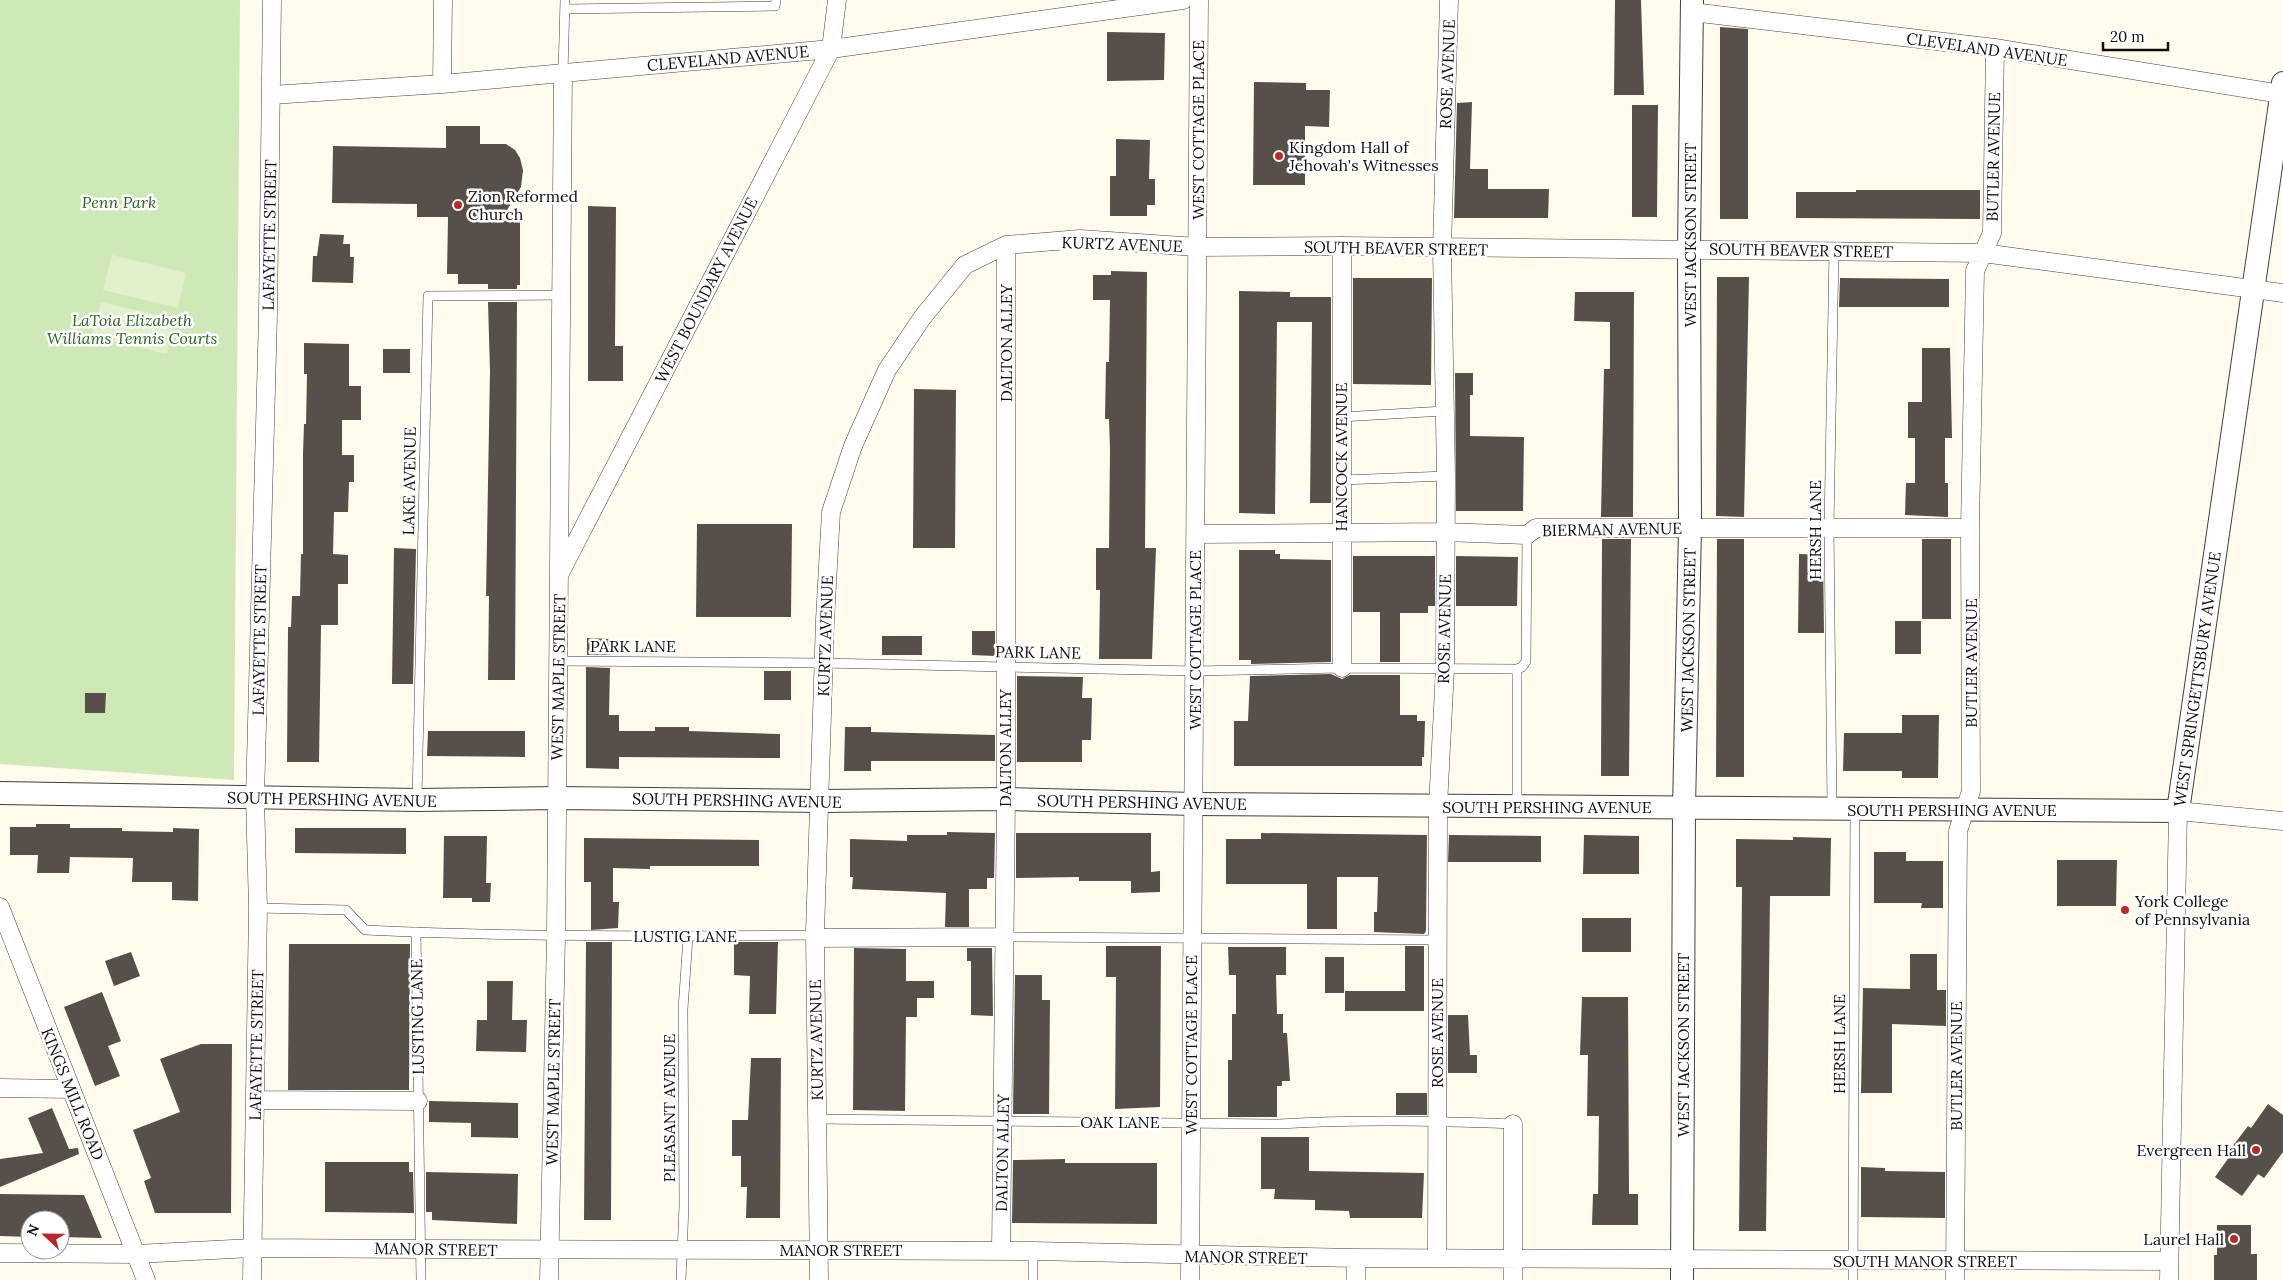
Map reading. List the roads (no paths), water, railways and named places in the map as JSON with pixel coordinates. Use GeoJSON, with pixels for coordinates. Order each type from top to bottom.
{"type":"FeatureCollection","features":[{"type":"Feature","properties":{"kind":"street","name":"LAFAYETTE STREET"},"geometry":{"type":"LineString","coordinates":[[252,1280],[258,908],[255,798],[272,0]]}},
{"type":"Feature","properties":{"kind":"street"},"geometry":{"type":"LineString","coordinates":[[442,84],[443,0]]}},
{"type":"Feature","properties":{"kind":"street","name":"WEST BOUNDARY AVENUE"},"geometry":{"type":"LineString","coordinates":[[559,576],[831,49],[837,0]]}},
{"type":"Feature","properties":{"kind":"street","name":"CLEVELAND AVENUE"},"geometry":{"type":"LineString","coordinates":[[271,96],[442,84],[831,49],[1183,0]]}},
{"type":"Feature","properties":{"kind":"street","name":"WEST COTTAGE PLACE"},"geometry":{"type":"LineString","coordinates":[[1190,1280],[1199,0]]}},
{"type":"Feature","properties":{"kind":"street","name":"ROSE AVENUE"},"geometry":{"type":"LineString","coordinates":[[1437,1257],[1438,806],[1444,669],[1446,476],[1442,248],[1449,0]]}},
{"type":"Feature","properties":{"kind":"street","name":"CLEVELAND AVENUE"},"geometry":{"type":"LineString","coordinates":[[1692,6],[1995,48],[2282,101]]}},
{"type":"Feature","properties":{"kind":"street","name":"WEST JACKSON STREET"},"geometry":{"type":"LineString","coordinates":[[1682,1270],[1684,808],[1690,528],[1689,249],[1692,6]]}},
{"type":"Feature","properties":{"kind":"street","name":"BUTLER AVENUE"},"geometry":{"type":"LineString","coordinates":[[1955,1280],[1958,834],[1971,791],[1970,528],[1975,271],[1992,230],[1995,48]]}},
{"type":"Feature","properties":{"kind":"street","name":"WEST MAPLE STREET"},"geometry":{"type":"LineString","coordinates":[[549,1280],[556,935],[563,73]]}},
{"type":"Feature","properties":{"kind":"street","name":"WEST SPRINGETTSBURY AVENUE"},"geometry":{"type":"LineString","coordinates":[[2169,1280],[2178,811],[2282,101]]}},
{"type":"Feature","properties":{"kind":"street","name":"KURTZ AVENUE"},"geometry":{"type":"LineString","coordinates":[[819,1280],[815,937],[823,663],[831,512],[853,446],[887,370],[922,318],[965,265],[1006,245],[1080,239],[1197,247]]}},
{"type":"Feature","properties":{"kind":"street","name":"DALTON ALLEY"},"geometry":{"type":"LineString","coordinates":[[1001,1251],[1006,799],[1004,666],[1006,245]]}},
{"type":"Feature","properties":{"kind":"street","name":"SOUTH BEAVER STREET"},"geometry":{"type":"LineString","coordinates":[[1197,247],[1342,246],[1983,252],[2283,293]]}},
{"type":"Feature","properties":{"kind":"street","name":"HANCOCK AVENUE"},"geometry":{"type":"LineString","coordinates":[[1342,246],[1342,668]]}},
{"type":"Feature","properties":{"kind":"street","name":"BIERMAN AVENUE"},"geometry":{"type":"LineString","coordinates":[[1196,534],[1445,532],[1527,535],[1536,528],[1970,528]]}},
{"type":"Feature","properties":{"kind":"street","name":"SOUTH PERSHING AVENUE"},"geometry":{"type":"LineString","coordinates":[[0,793],[417,800],[557,798],[820,801],[1006,799],[1194,804],[2178,811],[2283,821]]}},
{"type":"Feature","properties":{"kind":"street","name":"KINGS MILL ROAD"},"geometry":{"type":"LineString","coordinates":[[0,907],[9,942],[71,1089],[146,1280]]}},
{"type":"Feature","properties":{"kind":"street","name":"LUSTIG LANE"},"geometry":{"type":"LineString","coordinates":[[815,937],[1003,937]]}},
{"type":"Feature","properties":{"kind":"street"},"geometry":{"type":"LineString","coordinates":[[0,1088],[71,1089]]}},
{"type":"Feature","properties":{"kind":"street"},"geometry":{"type":"LineString","coordinates":[[255,1100],[418,1101]]}},
{"type":"Feature","properties":{"kind":"street"},"geometry":{"type":"LineString","coordinates":[[1513,1124],[1514,1280]]}},
{"type":"Feature","properties":{"kind":"street","name":"MANOR STREET"},"geometry":{"type":"LineString","coordinates":[[0,1253],[136,1254],[252,1248],[549,1251],[1033,1251],[1190,1256],[1514,1258],[1682,1270]]}},
{"type":"Feature","properties":{"kind":"street"},"geometry":{"type":"LineString","coordinates":[[1356,1258],[1356,1280]]}},
{"type":"Feature","properties":{"kind":"street","name":"SOUTH MANOR STREET"},"geometry":{"type":"LineString","coordinates":[[1682,1270],[1853,1260],[2169,1261]]}},
{"type":"Feature","properties":{"kind":"lane"},"geometry":{"type":"LineString","coordinates":[[563,73],[565,5],[775,6],[776,0]]}},
{"type":"Feature","properties":{"kind":"lane","name":"HERSH LANE"},"geometry":{"type":"LineString","coordinates":[[1832,809],[1829,528],[1834,250]]}},
{"type":"Feature","properties":{"kind":"lane","name":"LAKE AVENUE"},"geometry":{"type":"LineString","coordinates":[[417,800],[428,296],[562,295]]}},
{"type":"Feature","properties":{"kind":"lane"},"geometry":{"type":"LineString","coordinates":[[1341,417],[1444,411]]}},
{"type":"Feature","properties":{"kind":"lane"},"geometry":{"type":"LineString","coordinates":[[1342,480],[1446,476]]}},
{"type":"Feature","properties":{"kind":"lane"},"geometry":{"type":"LineString","coordinates":[[1517,806],[1517,669],[1522,667],[1526,661],[1527,535]]}},
{"type":"Feature","properties":{"kind":"lane","name":"PARK LANE"},"geometry":{"type":"LineString","coordinates":[[558,661],[823,663],[1194,671],[1342,668],[1517,669]]}},
{"type":"Feature","properties":{"kind":"lane","name":"HERSH LANE"},"geometry":{"type":"LineString","coordinates":[[1853,1280],[1855,809]]}},
{"type":"Feature","properties":{"kind":"lane","name":"LUSTIG LANE"},"geometry":{"type":"LineString","coordinates":[[258,908],[346,910],[365,930],[556,935],[815,937]]}},
{"type":"Feature","properties":{"kind":"lane","name":"LUSTING LANE"},"geometry":{"type":"LineString","coordinates":[[416,932],[421,1249]]}},
{"type":"Feature","properties":{"kind":"lane","name":"PLEASANT AVENUE"},"geometry":{"type":"LineString","coordinates":[[681,1280],[684,1205],[683,1009],[688,937]]}},
{"type":"Feature","properties":{"kind":"lane"},"geometry":{"type":"LineString","coordinates":[[1003,937],[1437,940]]}},
{"type":"Feature","properties":{"kind":"lane","name":"OAK LANE"},"geometry":{"type":"LineString","coordinates":[[817,1119],[1278,1124],[1327,1121],[1437,1121],[1513,1124]]}},
{"type":"Feature","properties":{"kind":"lane"},"geometry":{"type":"LineString","coordinates":[[421,1249],[421,1280]]}},
{"type":"Feature","properties":{"kind":"lane"},"geometry":{"type":"LineString","coordinates":[[1033,1251],[1033,1280]]}},
{"type":"Feature","properties":{"kind":"place","name":"Kingdom Hall of Jehovah's Witnesses"},"geometry":{"type":"Point","coordinates":[1279,156]}},
{"type":"Feature","properties":{"kind":"place","name":"Zion Reformed Church"},"geometry":{"type":"Point","coordinates":[458,205]}},
{"type":"Feature","properties":{"kind":"place","name":"York College of Pennsylvania"},"geometry":{"type":"Point","coordinates":[2125,910]}},
{"type":"Feature","properties":{"kind":"place","name":"Evergreen Hall"},"geometry":{"type":"Point","coordinates":[2256,1150]}},
{"type":"Feature","properties":{"kind":"place","name":"Laurel Hall"},"geometry":{"type":"Point","coordinates":[2234,1239]}},
{"type":"Feature","properties":{"kind":"park label","name":"Penn Park"},"geometry":{"type":"Point","coordinates":[119,202]}},
{"type":"Feature","properties":{"kind":"park label","name":"LaToia Elizabeth Williams Tennis Courts"},"geometry":{"type":"Point","coordinates":[132,329]}}]}
